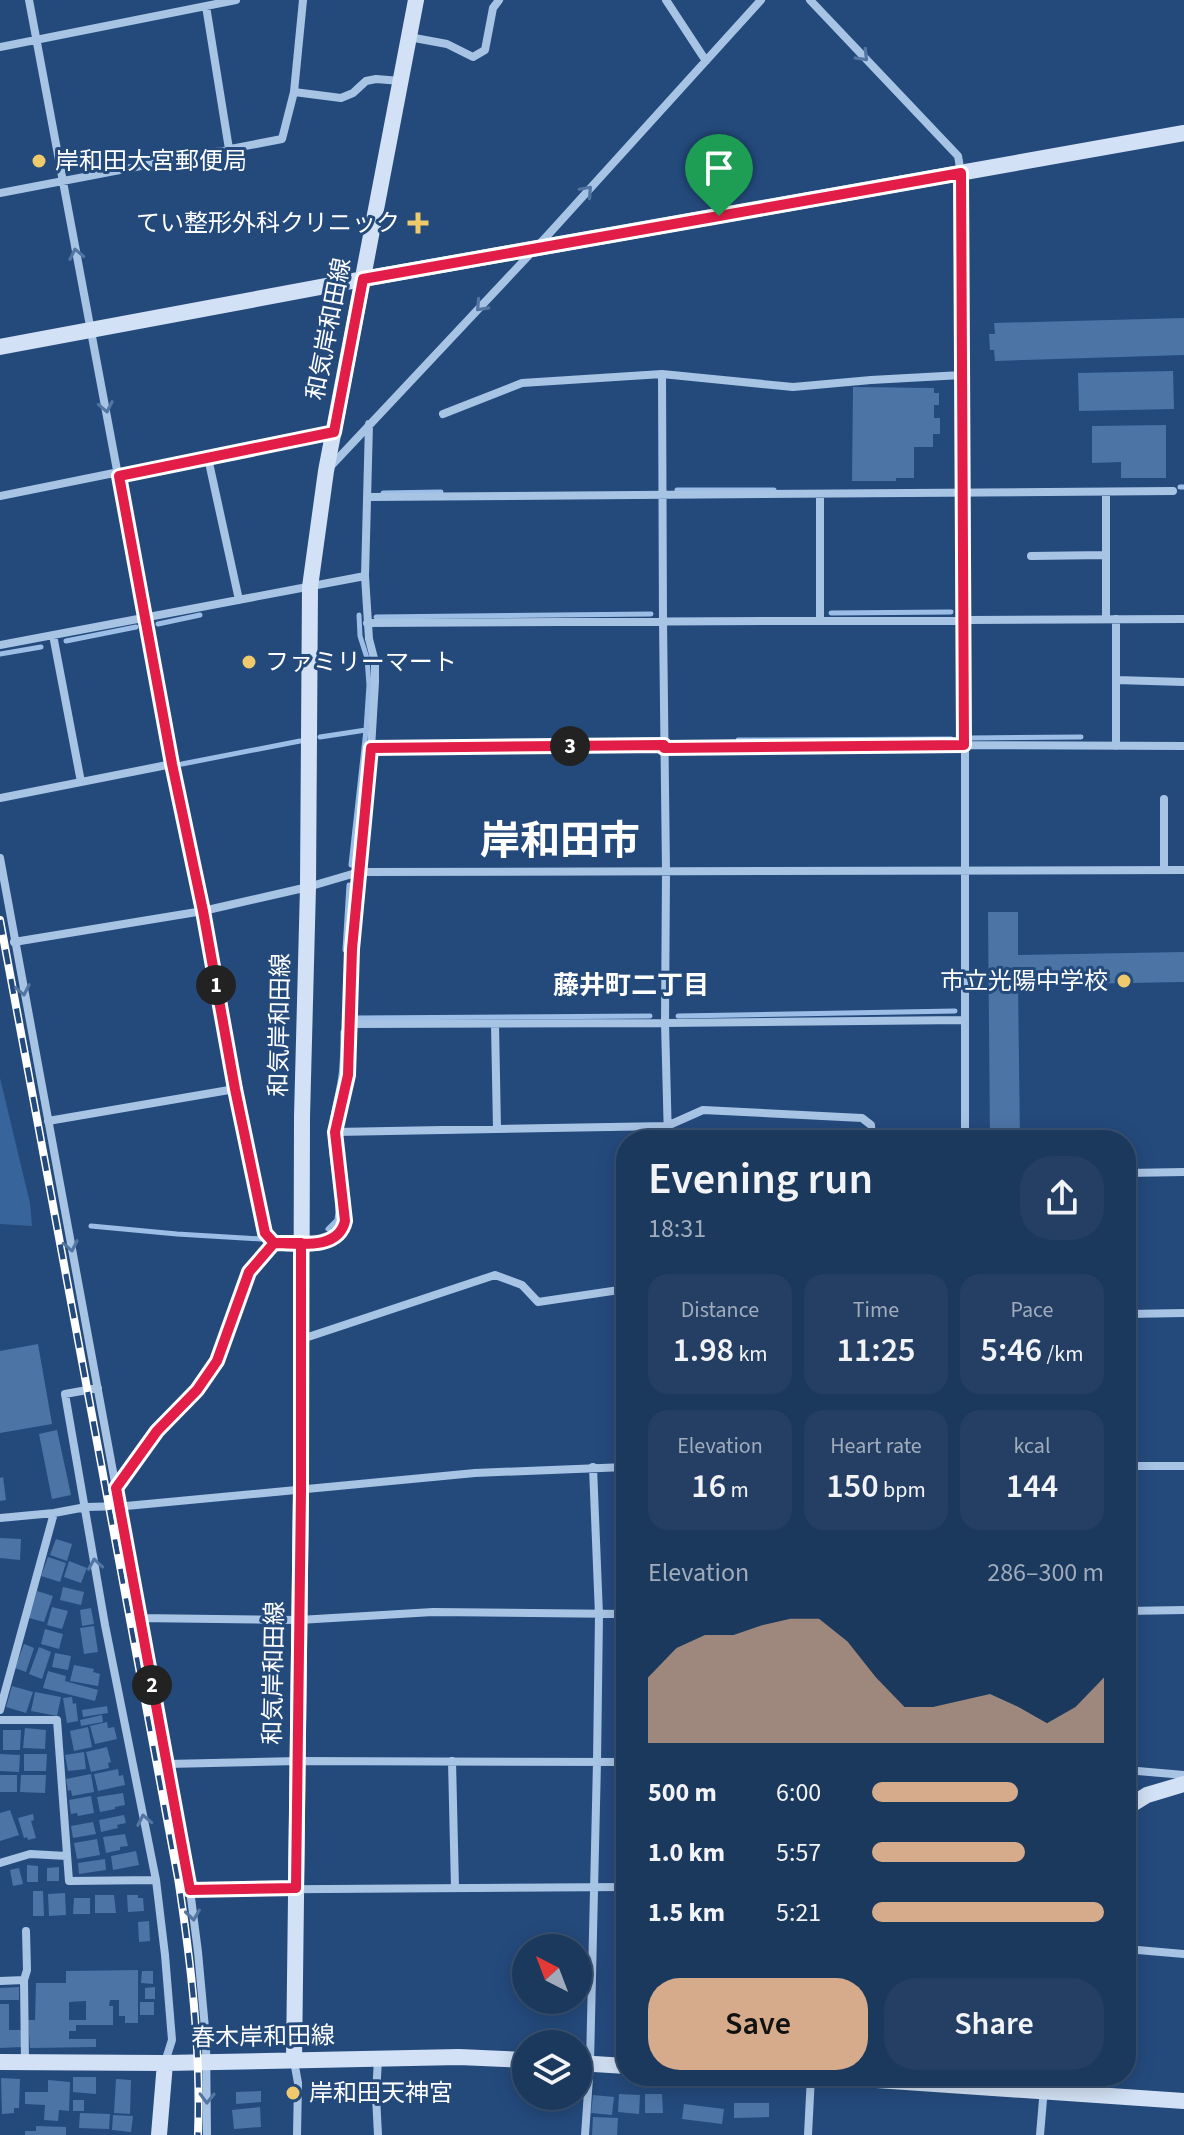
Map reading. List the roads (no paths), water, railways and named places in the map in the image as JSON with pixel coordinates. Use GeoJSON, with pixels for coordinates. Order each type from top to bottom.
{"type":"FeatureCollection","features":[{"type":"Feature","properties":{"kind":"main road","name":"和気岸和田線"},"geometry":{"type":"LineString","coordinates":[[294,2061],[310,587],[326,471],[416,0]]}},
{"type":"Feature","properties":{"kind":"main road"},"geometry":{"type":"LineString","coordinates":[[0,347],[1184,133]]}},
{"type":"Feature","properties":{"kind":"main road"},"geometry":{"type":"LineString","coordinates":[[1136,1802],[1147,1795],[1184,1784]]}},
{"type":"Feature","properties":{"kind":"main road","name":"春木岸和田線"},"geometry":{"type":"LineString","coordinates":[[0,2062],[165,2063],[459,2057],[512,2059]]}},
{"type":"Feature","properties":{"kind":"main road"},"geometry":{"type":"LineString","coordinates":[[159,2135],[165,2063]]}},
{"type":"Feature","properties":{"kind":"main road"},"geometry":{"type":"LineString","coordinates":[[592,2064],[616,2065]]}},
{"type":"Feature","properties":{"kind":"main road"},"geometry":{"type":"LineString","coordinates":[[1060,2086],[1184,2101]]}},
{"type":"Feature","properties":{"kind":"street"},"geometry":{"type":"LineString","coordinates":[[29,0],[235,1089],[265,1233],[274,1243],[329,1242],[343,1230],[345,1221],[335,1132],[348,1075],[352,949],[371,748],[375,662],[367,623],[365,576],[369,424]]}},
{"type":"Feature","properties":{"kind":"street"},"geometry":{"type":"LineString","coordinates":[[0,47],[236,0]]}},
{"type":"Feature","properties":{"kind":"street"},"geometry":{"type":"LineString","coordinates":[[0,193],[282,139],[294,92],[303,0]]}},
{"type":"Feature","properties":{"kind":"street"},"geometry":{"type":"LineString","coordinates":[[409,37],[447,44],[473,57],[485,50],[493,8],[499,0]]}},
{"type":"Feature","properties":{"kind":"street"},"geometry":{"type":"LineString","coordinates":[[666,0],[706,61]]}},
{"type":"Feature","properties":{"kind":"street"},"geometry":{"type":"LineString","coordinates":[[326,471],[535,249],[761,0]]}},
{"type":"Feature","properties":{"kind":"street"},"geometry":{"type":"LineString","coordinates":[[810,0],[958,156],[961,173],[965,1130]]}},
{"type":"Feature","properties":{"kind":"street"},"geometry":{"type":"LineString","coordinates":[[206,6],[229,149]]}},
{"type":"Feature","properties":{"kind":"street"},"geometry":{"type":"LineString","coordinates":[[294,92],[341,98],[353,93],[366,81],[401,81]]}},
{"type":"Feature","properties":{"kind":"street"},"geometry":{"type":"LineString","coordinates":[[443,414],[522,383],[662,374],[793,387],[962,375]]}},
{"type":"Feature","properties":{"kind":"street"},"geometry":{"type":"LineString","coordinates":[[662,374],[667,1130]]}},
{"type":"Feature","properties":{"kind":"street"},"geometry":{"type":"LineString","coordinates":[[0,496],[334,432]]}},
{"type":"Feature","properties":{"kind":"street"},"geometry":{"type":"LineString","coordinates":[[208,458],[239,600]]}},
{"type":"Feature","properties":{"kind":"street"},"geometry":{"type":"LineString","coordinates":[[368,497],[1173,491]]}},
{"type":"Feature","properties":{"kind":"street"},"geometry":{"type":"LineString","coordinates":[[1106,492],[1106,555],[1116,680],[1116,746]]}},
{"type":"Feature","properties":{"kind":"street"},"geometry":{"type":"LineString","coordinates":[[820,494],[820,620]]}},
{"type":"Feature","properties":{"kind":"street"},"geometry":{"type":"LineString","coordinates":[[1031,556],[1106,555]]}},
{"type":"Feature","properties":{"kind":"street"},"geometry":{"type":"LineString","coordinates":[[0,645],[365,576]]}},
{"type":"Feature","properties":{"kind":"street"},"geometry":{"type":"LineString","coordinates":[[367,623],[1184,619]]}},
{"type":"Feature","properties":{"kind":"street"},"geometry":{"type":"LineString","coordinates":[[53,635],[81,782]]}},
{"type":"Feature","properties":{"kind":"street"},"geometry":{"type":"LineString","coordinates":[[1116,680],[1184,682]]}},
{"type":"Feature","properties":{"kind":"street"},"geometry":{"type":"LineString","coordinates":[[371,748],[1184,746]]}},
{"type":"Feature","properties":{"kind":"street"},"geometry":{"type":"LineString","coordinates":[[0,798],[172,764]]}},
{"type":"Feature","properties":{"kind":"street"},"geometry":{"type":"LineString","coordinates":[[1164,799],[1164,870]]}},
{"type":"Feature","properties":{"kind":"street"},"geometry":{"type":"LineString","coordinates":[[0,858],[190,1890],[207,2062],[207,2135]]}},
{"type":"Feature","properties":{"kind":"street"},"geometry":{"type":"LineString","coordinates":[[14,942],[203,911],[359,872],[1184,870]]}},
{"type":"Feature","properties":{"kind":"street"},"geometry":{"type":"LineString","coordinates":[[349,1024],[964,1020]]}},
{"type":"Feature","properties":{"kind":"street"},"geometry":{"type":"LineString","coordinates":[[495,1024],[497,1129]]}},
{"type":"Feature","properties":{"kind":"street"},"geometry":{"type":"LineString","coordinates":[[48,1121],[235,1089]]}},
{"type":"Feature","properties":{"kind":"street"},"geometry":{"type":"LineString","coordinates":[[335,1132],[667,1126],[703,1110],[862,1118],[871,1125],[871,1130]]}},
{"type":"Feature","properties":{"kind":"street"},"geometry":{"type":"LineString","coordinates":[[1136,1173],[1184,1172]]}},
{"type":"Feature","properties":{"kind":"street"},"geometry":{"type":"LineString","coordinates":[[116,1488],[157,1431],[197,1390],[217,1361],[249,1272],[274,1243]]}},
{"type":"Feature","properties":{"kind":"street"},"geometry":{"type":"LineString","coordinates":[[301,1339],[495,1275],[522,1285],[538,1302],[616,1290]]}},
{"type":"Feature","properties":{"kind":"street"},"geometry":{"type":"LineString","coordinates":[[1136,1314],[1184,1313]]}},
{"type":"Feature","properties":{"kind":"street"},"geometry":{"type":"LineString","coordinates":[[98,1388],[65,1394],[105,1625],[156,1880],[172,2040],[165,2063]]}},
{"type":"Feature","properties":{"kind":"street"},"geometry":{"type":"LineString","coordinates":[[1136,1466],[1184,1466]]}},
{"type":"Feature","properties":{"kind":"street"},"geometry":{"type":"LineString","coordinates":[[586,2030],[595,1887],[599,1615],[593,1467]]}},
{"type":"Feature","properties":{"kind":"street"},"geometry":{"type":"LineString","coordinates":[[0,1518],[86,1507],[119,1507],[475,1473],[616,1467]]}},
{"type":"Feature","properties":{"kind":"street"},"geometry":{"type":"LineString","coordinates":[[1,1705],[54,1513]]}},
{"type":"Feature","properties":{"kind":"street"},"geometry":{"type":"LineString","coordinates":[[1136,1611],[1184,1610]]}},
{"type":"Feature","properties":{"kind":"street"},"geometry":{"type":"LineString","coordinates":[[138,1618],[299,1620],[433,1612],[616,1614]]}},
{"type":"Feature","properties":{"kind":"street"},"geometry":{"type":"LineString","coordinates":[[0,1720],[57,1720],[69,1881],[156,1880]]}},
{"type":"Feature","properties":{"kind":"street"},"geometry":{"type":"LineString","coordinates":[[167,1764],[297,1761],[616,1762]]}},
{"type":"Feature","properties":{"kind":"street"},"geometry":{"type":"LineString","coordinates":[[452,1761],[455,1888]]}},
{"type":"Feature","properties":{"kind":"street"},"geometry":{"type":"LineString","coordinates":[[1136,1771],[1184,1775]]}},
{"type":"Feature","properties":{"kind":"street"},"geometry":{"type":"LineString","coordinates":[[0,1863],[30,1854],[67,1856]]}},
{"type":"Feature","properties":{"kind":"street"},"geometry":{"type":"LineString","coordinates":[[190,1890],[616,1887]]}},
{"type":"Feature","properties":{"kind":"street"},"geometry":{"type":"LineString","coordinates":[[25,2062],[26,1931]]}},
{"type":"Feature","properties":{"kind":"street"},"geometry":{"type":"LineString","coordinates":[[1136,1950],[1184,1954]]}},
{"type":"Feature","properties":{"kind":"street"},"geometry":{"type":"LineString","coordinates":[[0,1981],[24,1980]]}},
{"type":"Feature","properties":{"kind":"street"},"geometry":{"type":"LineString","coordinates":[[378,2059],[378,2135]]}},
{"type":"Feature","properties":{"kind":"street"},"geometry":{"type":"LineString","coordinates":[[294,2061],[298,2083],[297,2135]]}},
{"type":"Feature","properties":{"kind":"street"},"geometry":{"type":"LineString","coordinates":[[808,2135],[810,2086]]}},
{"type":"Feature","properties":{"kind":"street"},"geometry":{"type":"LineString","coordinates":[[1040,2135],[1044,2086]]}},
{"type":"Feature","properties":{"kind":"street"},"geometry":{"type":"LineString","coordinates":[[585,2110],[585,2135]]}},
{"type":"Feature","properties":{"kind":"waterway"},"geometry":{"type":"LineString","coordinates":[[677,490],[774,490]]}},
{"type":"Feature","properties":{"kind":"waterway"},"geometry":{"type":"LineString","coordinates":[[383,493],[441,492]]}},
{"type":"Feature","properties":{"kind":"waterway"},"geometry":{"type":"LineString","coordinates":[[831,613],[951,612]]}},
{"type":"Feature","properties":{"kind":"waterway"},"geometry":{"type":"LineString","coordinates":[[376,617],[651,614]]}},
{"type":"Feature","properties":{"kind":"waterway"},"geometry":{"type":"LineString","coordinates":[[158,624],[200,615]]}},
{"type":"Feature","properties":{"kind":"waterway"},"geometry":{"type":"LineString","coordinates":[[351,865],[369,685],[359,615]]}},
{"type":"Feature","properties":{"kind":"waterway"},"geometry":{"type":"LineString","coordinates":[[66,641],[136,627]]}},
{"type":"Feature","properties":{"kind":"waterway"},"geometry":{"type":"LineString","coordinates":[[0,654],[41,647]]}},
{"type":"Feature","properties":{"kind":"waterway"},"geometry":{"type":"LineString","coordinates":[[320,737],[366,730]]}},
{"type":"Feature","properties":{"kind":"waterway"},"geometry":{"type":"LineString","coordinates":[[970,738],[1081,737]]}},
{"type":"Feature","properties":{"kind":"waterway"},"geometry":{"type":"LineString","coordinates":[[738,740],[951,739]]}},
{"type":"Feature","properties":{"kind":"waterway"},"geometry":{"type":"LineString","coordinates":[[182,764],[300,741]]}},
{"type":"Feature","properties":{"kind":"waterway"},"geometry":{"type":"LineString","coordinates":[[345,950],[349,885]]}},
{"type":"Feature","properties":{"kind":"waterway"},"geometry":{"type":"LineString","coordinates":[[678,1016],[955,1011]]}},
{"type":"Feature","properties":{"kind":"waterway"},"geometry":{"type":"LineString","coordinates":[[357,1018],[650,1016]]}},
{"type":"Feature","properties":{"kind":"waterway"},"geometry":{"type":"LineString","coordinates":[[328,1229],[337,1220],[338,1209],[331,1132],[341,1076],[343,1032]]}},
{"type":"Feature","properties":{"kind":"waterway"},"geometry":{"type":"LineString","coordinates":[[91,1226],[261,1239]]}},
{"type":"Feature","properties":{"kind":"railway"},"geometry":{"type":"LineString","coordinates":[[0,920],[178,1878],[194,2006],[198,2135]]}},
{"type":"Feature","properties":{"kind":"place","name":"岸和田大宮郵便局"},"geometry":{"type":"Point","coordinates":[39,161]}},
{"type":"Feature","properties":{"kind":"place","name":"てい整形外科クリニック"},"geometry":{"type":"Point","coordinates":[418,223]}},
{"type":"Feature","properties":{"kind":"place","name":"ファミリーマート"},"geometry":{"type":"Point","coordinates":[249,662]}},
{"type":"Feature","properties":{"kind":"place","name":"市立光陽中学校"},"geometry":{"type":"Point","coordinates":[1124,981]}},
{"type":"Feature","properties":{"kind":"place","name":"岸和田天神宮"},"geometry":{"type":"Point","coordinates":[293,2093]}},
{"type":"Feature","properties":{"kind":"district","name":"岸和田市"},"geometry":{"type":"Point","coordinates":[560,841]}},
{"type":"Feature","properties":{"kind":"district","name":"藤井町二丁目"},"geometry":{"type":"Point","coordinates":[631,985]}}]}
